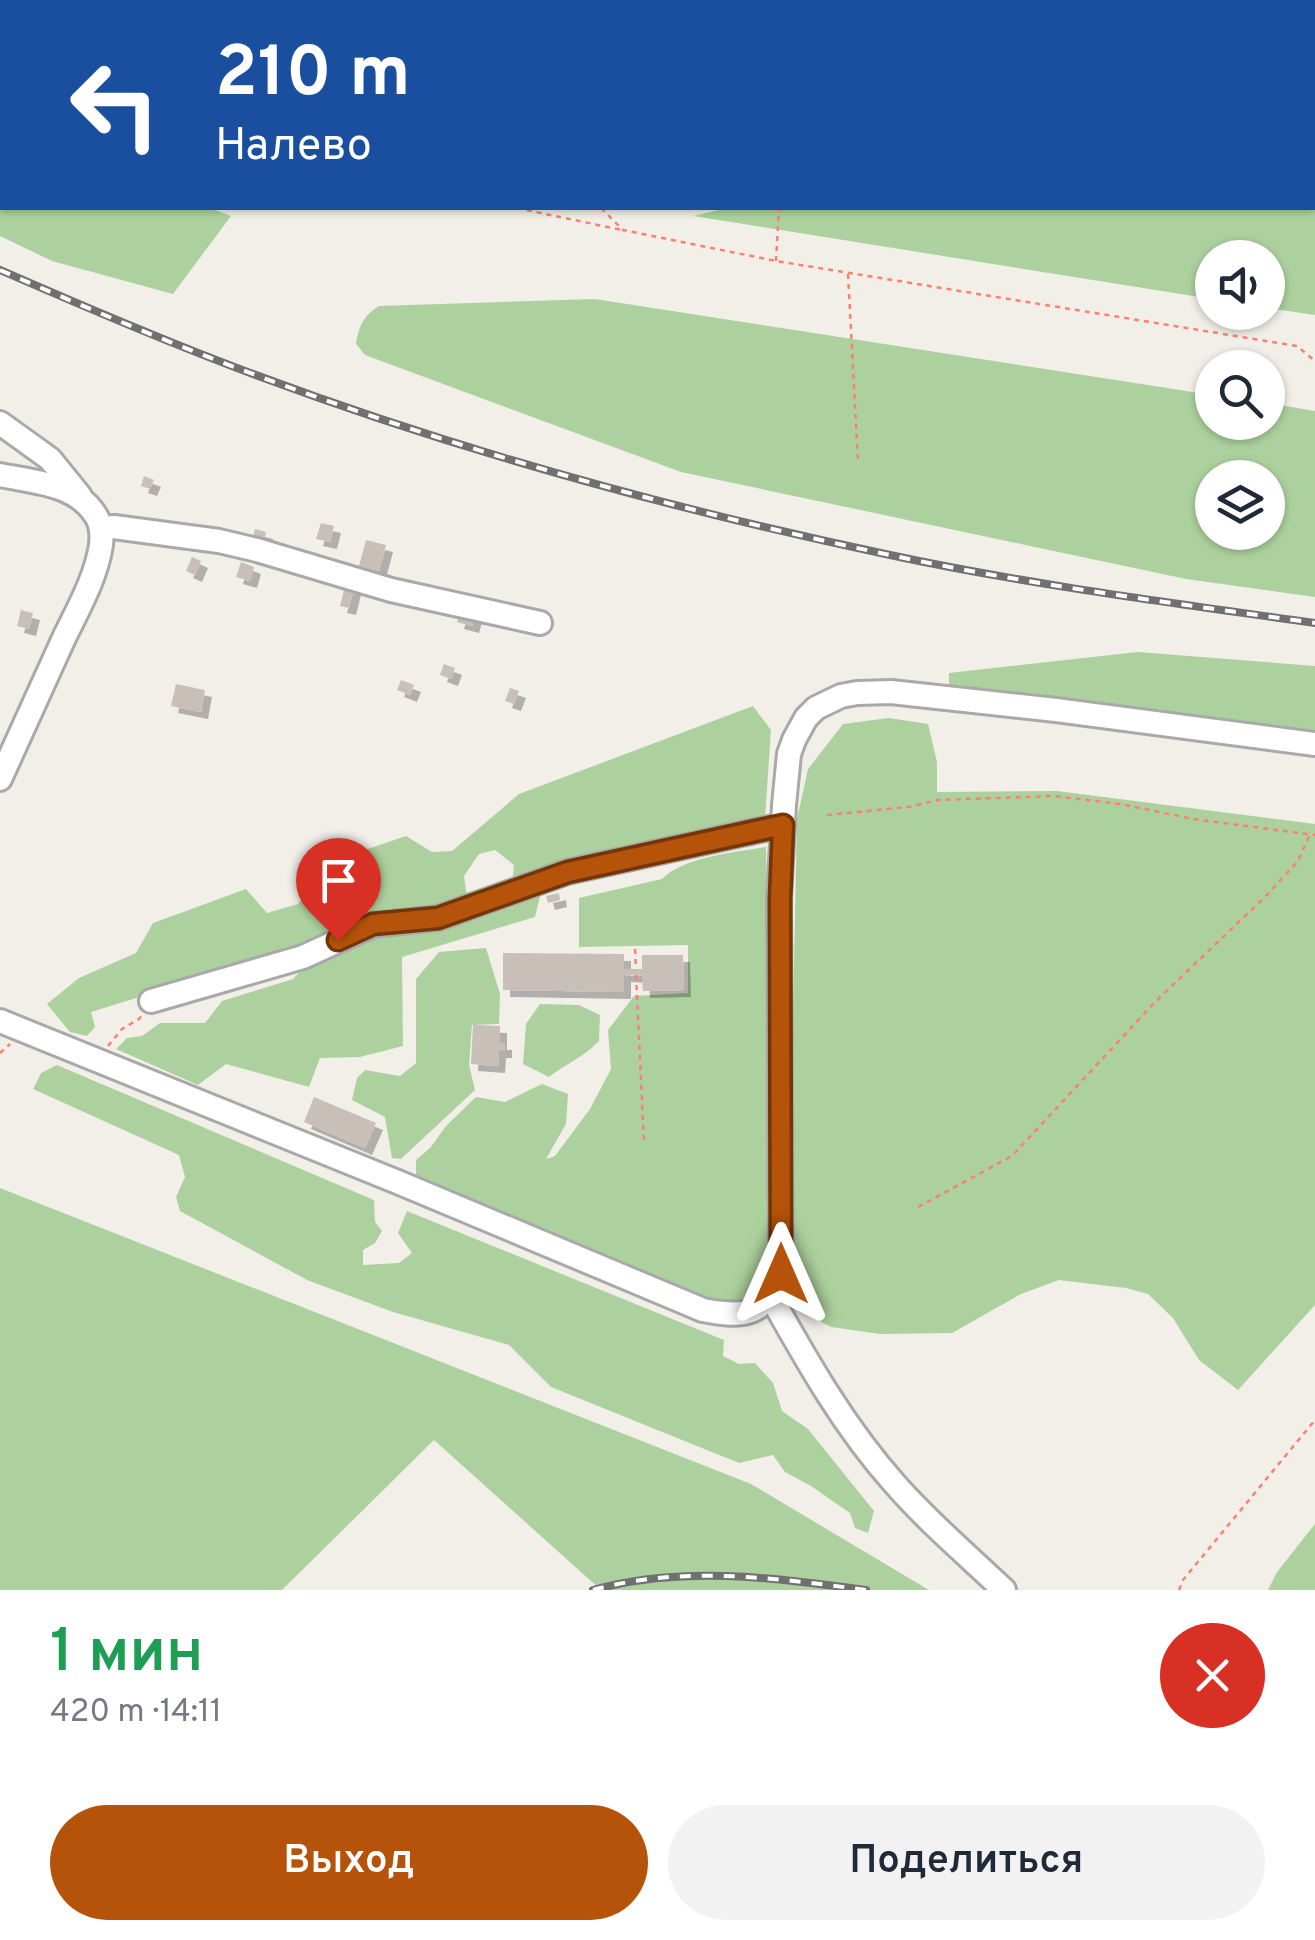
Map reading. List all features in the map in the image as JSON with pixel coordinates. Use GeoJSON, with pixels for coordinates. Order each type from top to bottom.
{"type":"FeatureCollection","features":[{"type":"Feature","properties":{"kind":"street"},"geometry":{"type":"LineString","coordinates":[[0,423],[50,460],[97,516],[102,528],[89,584],[0,779]]}},
{"type":"Feature","properties":{"kind":"street"},"geometry":{"type":"LineString","coordinates":[[0,474],[62,488],[86,502]]}},
{"type":"Feature","properties":{"kind":"street"},"geometry":{"type":"LineString","coordinates":[[102,528],[220,541],[390,590],[540,623]]}},
{"type":"Feature","properties":{"kind":"street"},"geometry":{"type":"LineString","coordinates":[[0,1021],[703,1310],[722,1314],[748,1312],[771,1297],[781,1274],[783,825],[789,754],[799,729],[816,708],[828,700],[857,693],[891,692],[1315,744]]}},
{"type":"Feature","properties":{"kind":"street"},"geometry":{"type":"LineString","coordinates":[[150,1000],[303,956],[373,924],[438,918],[568,872],[783,825]]}},
{"type":"Feature","properties":{"kind":"street"},"geometry":{"type":"LineString","coordinates":[[771,1297],[820,1382],[870,1454],[917,1507],[1004,1590]]}},
{"type":"Feature","properties":{"kind":"path"},"geometry":{"type":"LineString","coordinates":[[527,210],[776,261],[1297,346],[1315,361]]}},
{"type":"Feature","properties":{"kind":"path"},"geometry":{"type":"LineString","coordinates":[[604,210],[624,230]]}},
{"type":"Feature","properties":{"kind":"path"},"geometry":{"type":"LineString","coordinates":[[776,261],[779,210]]}},
{"type":"Feature","properties":{"kind":"path"},"geometry":{"type":"LineString","coordinates":[[848,272],[858,462]]}},
{"type":"Feature","properties":{"kind":"path"},"geometry":{"type":"LineString","coordinates":[[827,816],[938,800],[1054,796],[1120,804],[1194,820],[1312,834],[1298,861],[1156,1001],[1012,1156],[918,1207]]}},
{"type":"Feature","properties":{"kind":"path"},"geometry":{"type":"LineString","coordinates":[[635,948],[636,969]]}},
{"type":"Feature","properties":{"kind":"path"},"geometry":{"type":"LineString","coordinates":[[636,975],[644,1143]]}},
{"type":"Feature","properties":{"kind":"path"},"geometry":{"type":"LineString","coordinates":[[100,1061],[122,1029],[139,1019],[150,1000]]}},
{"type":"Feature","properties":{"kind":"path"},"geometry":{"type":"LineString","coordinates":[[1178,1590],[1315,1420]]}},
{"type":"Feature","properties":{"kind":"green space"},"geometry":{"type":"Polygon","coordinates":[[[0,210],[214,210],[231,216],[173,294],[52,261],[0,236],[0,210]]]}},
{"type":"Feature","properties":{"kind":"green space"},"geometry":{"type":"Polygon","coordinates":[[[719,210],[1315,210],[1315,315],[1285,311],[1285,240],[1195,240],[1195,296],[693,216],[719,210]]]}},
{"type":"Feature","properties":{"kind":"green space"},"geometry":{"type":"Polygon","coordinates":[[[595,299],[1195,392],[1195,440],[1285,440],[1285,406],[1315,411],[1315,597],[1186,579],[681,472],[365,355],[356,344],[365,318],[379,306],[595,299]]]}},
{"type":"Feature","properties":{"kind":"green space"},"geometry":{"type":"Polygon","coordinates":[[[1138,652],[1315,666],[1315,735],[949,686],[949,673],[1138,652]]]}},
{"type":"Feature","properties":{"kind":"green space"},"geometry":{"type":"Polygon","coordinates":[[[753,706],[771,730],[765,819],[512,885],[514,865],[495,850],[479,854],[464,876],[464,918],[540,896],[535,917],[402,957],[403,1046],[360,1057],[320,1058],[309,1087],[226,1064],[198,1085],[116,1049],[127,1038],[142,1036],[160,1023],[205,1023],[222,1001],[293,979],[313,958],[288,951],[91,1012],[95,1027],[87,1036],[70,1032],[47,1004],[79,978],[136,953],[153,923],[246,889],[267,913],[298,904],[324,864],[406,836],[432,852],[452,851],[519,794],[753,706]]]}},
{"type":"Feature","properties":{"kind":"green space"},"geometry":{"type":"Polygon","coordinates":[[[889,718],[928,724],[937,762],[937,792],[1057,791],[1315,824],[1315,1305],[1238,1390],[1199,1360],[1173,1318],[1148,1294],[1126,1288],[1059,1280],[1021,1294],[952,1333],[880,1334],[831,1327],[816,1319],[807,1303],[805,1272],[788,1259],[797,819],[808,769],[843,724],[889,718]]]}},
{"type":"Feature","properties":{"kind":"green space"},"geometry":{"type":"Polygon","coordinates":[[[766,847],[771,1251],[761,1281],[750,1294],[721,1304],[416,1179],[416,1160],[476,1097],[505,1102],[542,1084],[568,1094],[566,1124],[546,1159],[555,1156],[590,1109],[611,1069],[608,1030],[634,996],[688,993],[688,945],[579,947],[579,898],[662,879],[697,861],[766,847]]]}},
{"type":"Feature","properties":{"kind":"green space"},"geometry":{"type":"Polygon","coordinates":[[[486,948],[500,994],[499,1024],[472,1025],[469,1065],[475,1090],[401,1159],[392,1158],[385,1117],[352,1100],[357,1078],[365,1070],[400,1076],[416,1063],[416,979],[439,952],[486,948]]]}},
{"type":"Feature","properties":{"kind":"green space"},"geometry":{"type":"Polygon","coordinates":[[[540,1004],[579,1005],[600,1015],[599,1041],[549,1077],[523,1064],[526,1024],[540,1004]]]}},
{"type":"Feature","properties":{"kind":"green space"},"geometry":{"type":"Polygon","coordinates":[[[57,1065],[374,1200],[375,1222],[382,1231],[375,1243],[363,1250],[363,1265],[399,1263],[412,1253],[398,1233],[407,1211],[724,1340],[723,1356],[739,1364],[755,1363],[773,1383],[782,1411],[808,1429],[874,1511],[868,1533],[855,1528],[850,1513],[785,1472],[773,1455],[739,1463],[551,1387],[509,1345],[393,1312],[307,1280],[180,1211],[176,1197],[185,1177],[179,1155],[33,1089],[41,1073],[57,1065]]]}},
{"type":"Feature","properties":{"kind":"green space"},"geometry":{"type":"Polygon","coordinates":[[[0,1188],[751,1484],[929,1590],[601,1590],[434,1440],[282,1590],[0,1590],[0,1188]]]}},
{"type":"Feature","properties":{"kind":"green space"},"geometry":{"type":"Polygon","coordinates":[[[1315,1524],[1315,1590],[1268,1590],[1277,1572],[1315,1524]]]}},
{"type":"Feature","properties":{"kind":"building"},"geometry":{"type":"Polygon","coordinates":[[[144,476],[154,480],[150,489],[141,486],[144,476]]]}},
{"type":"Feature","properties":{"kind":"building"},"geometry":{"type":"Polygon","coordinates":[[[321,523],[334,526],[330,542],[316,539],[321,523]]]}},
{"type":"Feature","properties":{"kind":"building"},"geometry":{"type":"Polygon","coordinates":[[[255,529],[266,532],[263,546],[251,543],[255,529]]]}},
{"type":"Feature","properties":{"kind":"building"},"geometry":{"type":"Polygon","coordinates":[[[366,540],[386,545],[379,571],[359,566],[366,540]]]}},
{"type":"Feature","properties":{"kind":"building"},"geometry":{"type":"Polygon","coordinates":[[[192,557],[201,561],[195,575],[186,571],[192,557]]]}},
{"type":"Feature","properties":{"kind":"building"},"geometry":{"type":"Polygon","coordinates":[[[241,562],[254,567],[250,581],[236,577],[241,562]]]}},
{"type":"Feature","properties":{"kind":"building"},"geometry":{"type":"Polygon","coordinates":[[[345,586],[354,588],[349,608],[340,606],[345,586]]]}},
{"type":"Feature","properties":{"kind":"building"},"geometry":{"type":"Polygon","coordinates":[[[21,610],[33,613],[29,629],[17,626],[21,610]]]}},
{"type":"Feature","properties":{"kind":"building"},"geometry":{"type":"Polygon","coordinates":[[[460,612],[475,616],[472,626],[457,622],[460,612]]]}},
{"type":"Feature","properties":{"kind":"building"},"geometry":{"type":"Polygon","coordinates":[[[444,664],[455,668],[451,679],[440,675],[444,664]]]}},
{"type":"Feature","properties":{"kind":"building"},"geometry":{"type":"Polygon","coordinates":[[[401,680],[414,685],[410,695],[397,690],[401,680]]]}},
{"type":"Feature","properties":{"kind":"building"},"geometry":{"type":"Polygon","coordinates":[[[176,684],[205,690],[201,712],[171,706],[176,684]]]}},
{"type":"Feature","properties":{"kind":"building"},"geometry":{"type":"Polygon","coordinates":[[[510,688],[519,691],[514,704],[505,701],[510,688]]]}},
{"type":"Feature","properties":{"kind":"building"},"geometry":{"type":"Polygon","coordinates":[[[559,893],[560,900],[548,903],[546,896],[559,893]]]}},
{"type":"Feature","properties":{"kind":"building"},"geometry":{"type":"Polygon","coordinates":[[[503,953],[624,954],[624,969],[642,969],[642,955],[683,955],[684,990],[643,991],[642,976],[624,975],[624,992],[503,990],[503,953]]]}},
{"type":"Feature","properties":{"kind":"building"},"geometry":{"type":"Polygon","coordinates":[[[473,1025],[500,1026],[500,1043],[505,1043],[505,1051],[499,1051],[498,1066],[471,1064],[473,1025]]]}},
{"type":"Feature","properties":{"kind":"building"},"geometry":{"type":"Polygon","coordinates":[[[314,1097],[376,1123],[365,1148],[304,1122],[314,1097]]]}},
{"type":"Feature","properties":{"kind":"railway"},"geometry":{"type":"LineString","coordinates":[[0,270],[177,345],[316,397],[560,474],[808,537],[943,566],[1315,623]]}},
{"type":"Feature","properties":{"kind":"railway"},"geometry":{"type":"LineString","coordinates":[[593,1590],[627,1582],[695,1576],[763,1578],[866,1590]]}},
{"type":"Feature","properties":{"kind":"route"},"geometry":{"type":"LineString","coordinates":[[338,940],[373,924],[438,918],[568,872],[783,825],[781,1274]]}}]}
